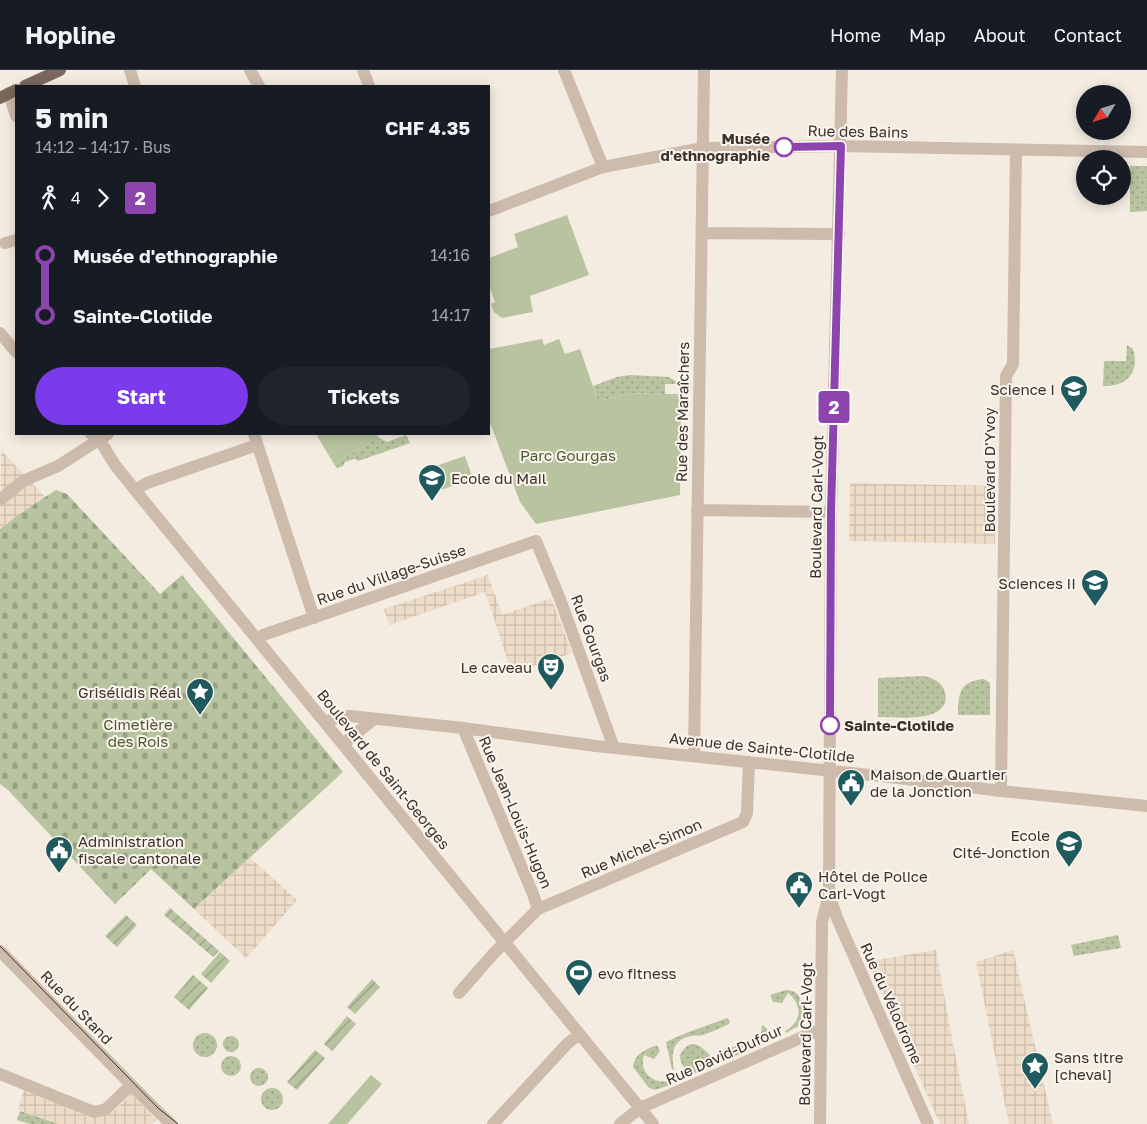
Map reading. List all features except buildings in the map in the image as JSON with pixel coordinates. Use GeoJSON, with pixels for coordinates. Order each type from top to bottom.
{"type":"FeatureCollection","features":[{"type":"Feature","properties":{"kind":"main road"},"geometry":{"type":"LineString","coordinates":[[26,85],[60,70]]}},
{"type":"Feature","properties":{"kind":"street"},"geometry":{"type":"LineString","coordinates":[[130,70],[135,85]]}},
{"type":"Feature","properties":{"kind":"street"},"geometry":{"type":"LineString","coordinates":[[250,70],[258,85]]}},
{"type":"Feature","properties":{"kind":"street"},"geometry":{"type":"LineString","coordinates":[[363,70],[370,85]]}},
{"type":"Feature","properties":{"kind":"street"},"geometry":{"type":"LineString","coordinates":[[564,70],[603,167]]}},
{"type":"Feature","properties":{"kind":"street","name":"Rue des Maraîchers"},"geometry":{"type":"LineString","coordinates":[[694,755],[704,70]]}},
{"type":"Feature","properties":{"kind":"street","name":"Boulevard Carl-Vogt"},"geometry":{"type":"LineString","coordinates":[[820,1124],[822,922],[829,894],[831,512],[842,70]]}},
{"type":"Feature","properties":{"kind":"street"},"geometry":{"type":"LineString","coordinates":[[9,94],[15,113]]}},
{"type":"Feature","properties":{"kind":"street","name":"Rue des Bains"},"geometry":{"type":"LineString","coordinates":[[490,210],[603,167],[702,148],[841,146],[1147,152]]}},
{"type":"Feature","properties":{"kind":"street","name":"Boulevard D'Yvoy"},"geometry":{"type":"LineString","coordinates":[[1001,791],[1006,376],[1013,364],[1016,150]]}},
{"type":"Feature","properties":{"kind":"street"},"geometry":{"type":"LineString","coordinates":[[702,233],[839,234]]}},
{"type":"Feature","properties":{"kind":"street"},"geometry":{"type":"LineString","coordinates":[[0,333],[15,351]]}},
{"type":"Feature","properties":{"kind":"street"},"geometry":{"type":"LineString","coordinates":[[0,500],[23,481],[58,466],[99,435]]}},
{"type":"Feature","properties":{"kind":"street","name":"Boulevard de Saint-Georges"},"geometry":{"type":"LineString","coordinates":[[99,435],[115,464],[135,490],[258,638],[653,1124]]}},
{"type":"Feature","properties":{"kind":"street"},"geometry":{"type":"LineString","coordinates":[[135,490],[147,483],[256,439],[314,618]]}},
{"type":"Feature","properties":{"kind":"street"},"geometry":{"type":"LineString","coordinates":[[697,510],[831,512]]}},
{"type":"Feature","properties":{"kind":"street","name":"Rue du Village-Suisse"},"geometry":{"type":"LineString","coordinates":[[258,638],[536,541]]}},
{"type":"Feature","properties":{"kind":"street","name":"Rue Gourgas"},"geometry":{"type":"LineString","coordinates":[[536,541],[560,599],[614,748]]}},
{"type":"Feature","properties":{"kind":"street","name":"Avenue de Sainte-Clotilde"},"geometry":{"type":"LineString","coordinates":[[326,723],[332,719],[350,716],[463,728],[614,748],[694,755],[830,772],[1147,806]]}},
{"type":"Feature","properties":{"kind":"street"},"geometry":{"type":"LineString","coordinates":[[343,744],[374,719]]}},
{"type":"Feature","properties":{"kind":"street","name":"Rue Jean-Louis-Hugon"},"geometry":{"type":"LineString","coordinates":[[463,728],[538,909]]}},
{"type":"Feature","properties":{"kind":"street","name":"Rue Michel-Simon"},"geometry":{"type":"LineString","coordinates":[[459,993],[504,942],[538,909],[743,822],[748,813],[749,762]]}},
{"type":"Feature","properties":{"kind":"street","name":"Rue du Vélodrome"},"geometry":{"type":"LineString","coordinates":[[829,894],[841,929],[928,1124]]}},
{"type":"Feature","properties":{"kind":"street","name":"Boulevard Carl-Vogt"},"geometry":{"type":"LineString","coordinates":[[822,944],[829,934],[841,929]]}},
{"type":"Feature","properties":{"kind":"street","name":"Rue du Stand"},"geometry":{"type":"LineString","coordinates":[[0,951],[131,1085],[172,1124]]}},
{"type":"Feature","properties":{"kind":"street","name":"Rue David-Dufour"},"geometry":{"type":"LineString","coordinates":[[620,1124],[640,1108],[821,1029]]}},
{"type":"Feature","properties":{"kind":"street"},"geometry":{"type":"LineString","coordinates":[[493,1124],[567,1044],[579,1034]]}},
{"type":"Feature","properties":{"kind":"street"},"geometry":{"type":"LineString","coordinates":[[0,1074],[94,1112],[106,1109],[131,1085]]}},
{"type":"Feature","properties":{"kind":"green space"},"geometry":{"type":"Polygon","coordinates":[[[1131,166],[1147,166],[1147,211],[1130,212],[1131,166]]]}},
{"type":"Feature","properties":{"kind":"green space"},"geometry":{"type":"Polygon","coordinates":[[[567,215],[589,275],[530,296],[533,312],[502,318],[494,312],[491,304],[495,302],[490,288],[490,258],[518,247],[514,234],[567,215]]]}},
{"type":"Feature","properties":{"kind":"green space","name":"Parc Gourgas"},"geometry":{"type":"Polygon","coordinates":[[[542,339],[544,345],[559,339],[565,354],[580,349],[598,401],[635,393],[681,396],[680,495],[536,524],[520,502],[490,423],[490,349],[542,339]]]}},
{"type":"Feature","properties":{"kind":"green space"},"geometry":{"type":"Polygon","coordinates":[[[1127,345],[1133,349],[1135,357],[1133,371],[1125,381],[1119,384],[1103,386],[1104,361],[1126,361],[1127,345]]]}},
{"type":"Feature","properties":{"kind":"green space"},"geometry":{"type":"Polygon","coordinates":[[[630,375],[669,377],[680,384],[665,384],[665,394],[680,394],[681,396],[635,393],[598,401],[593,386],[617,377],[630,375]]]}},
{"type":"Feature","properties":{"kind":"green space"},"geometry":{"type":"Polygon","coordinates":[[[377,435],[378,437],[334,464],[317,436],[377,435]]]}},
{"type":"Feature","properties":{"kind":"green space"},"geometry":{"type":"Polygon","coordinates":[[[406,435],[410,443],[358,461],[355,459],[345,462],[343,466],[337,468],[334,464],[378,437],[387,442],[406,435]]]}},
{"type":"Feature","properties":{"kind":"green space"},"geometry":{"type":"Polygon","coordinates":[[[465,456],[473,479],[429,494],[421,471],[465,456]]]}},
{"type":"Feature","properties":{"kind":"green space","name":"Cimetière des Rois"},"geometry":{"type":"Polygon","coordinates":[[[56,490],[67,494],[160,594],[182,575],[343,772],[194,909],[151,869],[115,904],[8,790],[0,784],[0,529],[56,490]]]}},
{"type":"Feature","properties":{"kind":"green space"},"geometry":{"type":"Polygon","coordinates":[[[925,676],[937,681],[944,689],[945,702],[940,709],[932,714],[909,718],[878,717],[878,678],[925,676]]]}},
{"type":"Feature","properties":{"kind":"green space"},"geometry":{"type":"Polygon","coordinates":[[[984,679],[990,683],[990,715],[958,715],[960,694],[965,685],[984,679]]]}},
{"type":"Feature","properties":{"kind":"green space"},"geometry":{"type":"Polygon","coordinates":[[[170,908],[219,951],[213,957],[164,915],[170,908]]]}},
{"type":"Feature","properties":{"kind":"green space"},"geometry":{"type":"Polygon","coordinates":[[[126,915],[137,925],[117,947],[105,936],[126,915]]]}},
{"type":"Feature","properties":{"kind":"green space"},"geometry":{"type":"Polygon","coordinates":[[[1118,935],[1121,948],[1074,956],[1071,945],[1118,935]]]}},
{"type":"Feature","properties":{"kind":"green space"},"geometry":{"type":"Polygon","coordinates":[[[220,952],[230,961],[211,983],[201,974],[220,952]]]}},
{"type":"Feature","properties":{"kind":"green space"},"geometry":{"type":"Polygon","coordinates":[[[193,975],[208,988],[189,1010],[174,997],[193,975]]]}},
{"type":"Feature","properties":{"kind":"green space"},"geometry":{"type":"Polygon","coordinates":[[[372,979],[380,987],[355,1014],[347,1007],[372,979]]]}},
{"type":"Feature","properties":{"kind":"green space"},"geometry":{"type":"Polygon","coordinates":[[[786,990],[792,991],[800,997],[802,1014],[800,1025],[786,1033],[785,1031],[795,1023],[797,1018],[798,1008],[796,1003],[788,993],[782,1003],[773,1002],[770,995],[786,990]]]}},
{"type":"Feature","properties":{"kind":"green space"},"geometry":{"type":"Polygon","coordinates":[[[347,1016],[356,1024],[332,1051],[324,1044],[347,1016]]]}},
{"type":"Feature","properties":{"kind":"green space"},"geometry":{"type":"Polygon","coordinates":[[[727,1018],[730,1021],[729,1024],[706,1034],[687,1037],[678,1042],[673,1054],[674,1069],[672,1070],[666,1042],[727,1018]]]}},
{"type":"Feature","properties":{"kind":"green space"},"geometry":{"type":"Polygon","coordinates":[[[763,1025],[769,1031],[767,1042],[696,1073],[689,1071],[682,1065],[680,1055],[688,1045],[696,1044],[700,1046],[712,1057],[761,1034],[763,1025]]]}},
{"type":"Feature","properties":{"kind":"green space"},"geometry":{"type":"Polygon","coordinates":[[[205,1033],[214,1036],[217,1045],[214,1054],[205,1057],[196,1054],[193,1045],[196,1036],[205,1033]]]}},
{"type":"Feature","properties":{"kind":"green space"},"geometry":{"type":"Polygon","coordinates":[[[228,1036],[234,1036],[239,1041],[237,1050],[228,1052],[223,1047],[223,1041],[228,1036]]]}},
{"type":"Feature","properties":{"kind":"green space"},"geometry":{"type":"Polygon","coordinates":[[[657,1045],[660,1051],[654,1059],[644,1055],[643,1062],[646,1073],[655,1080],[674,1080],[673,1084],[655,1090],[649,1088],[633,1067],[638,1055],[657,1045]]]}},
{"type":"Feature","properties":{"kind":"green space"},"geometry":{"type":"Polygon","coordinates":[[[315,1050],[325,1058],[297,1090],[287,1082],[315,1050]]]}},
{"type":"Feature","properties":{"kind":"green space"},"geometry":{"type":"Polygon","coordinates":[[[231,1056],[238,1059],[241,1066],[238,1073],[231,1076],[224,1073],[221,1066],[224,1059],[231,1056]]]}},
{"type":"Feature","properties":{"kind":"green space"},"geometry":{"type":"Polygon","coordinates":[[[259,1068],[265,1071],[268,1077],[265,1083],[259,1086],[253,1083],[250,1077],[253,1071],[259,1068]]]}},
{"type":"Feature","properties":{"kind":"green space"},"geometry":{"type":"Polygon","coordinates":[[[371,1075],[382,1084],[347,1124],[328,1124],[371,1075]]]}},
{"type":"Feature","properties":{"kind":"green space"},"geometry":{"type":"Polygon","coordinates":[[[272,1088],[280,1091],[283,1099],[280,1107],[272,1110],[264,1107],[261,1099],[264,1091],[272,1088]]]}},
{"type":"Feature","properties":{"kind":"green space"},"geometry":{"type":"Polygon","coordinates":[[[20,1111],[59,1124],[30,1124],[17,1120],[20,1111]]]}},
{"type":"Feature","properties":{"kind":"shaded area"},"geometry":{"type":"Polygon","coordinates":[[[1,450],[45,497],[0,529],[1,450]]]}},
{"type":"Feature","properties":{"kind":"shaded area"},"geometry":{"type":"Polygon","coordinates":[[[850,483],[996,486],[995,544],[849,541],[850,483]]]}},
{"type":"Feature","properties":{"kind":"shaded area"},"geometry":{"type":"Polygon","coordinates":[[[488,575],[502,615],[551,598],[572,653],[512,673],[485,592],[389,625],[384,609],[488,575]]]}},
{"type":"Feature","properties":{"kind":"shaded area"},"geometry":{"type":"Polygon","coordinates":[[[250,858],[297,900],[246,958],[194,909],[250,858]]]}},
{"type":"Feature","properties":{"kind":"shaded area"},"geometry":{"type":"Polygon","coordinates":[[[936,950],[969,1124],[940,1124],[871,968],[876,960],[936,950]]]}},
{"type":"Feature","properties":{"kind":"shaded area"},"geometry":{"type":"Polygon","coordinates":[[[1013,950],[1053,1124],[1009,1124],[976,962],[1013,950]]]}},
{"type":"Feature","properties":{"kind":"shaded area"},"geometry":{"type":"Polygon","coordinates":[[[24,1088],[93,1117],[107,1115],[114,1111],[131,1094],[156,1120],[153,1124],[59,1124],[18,1110],[24,1088]]]}},
{"type":"Feature","properties":{"kind":"tram line"},"geometry":{"type":"LineString","coordinates":[[0,946],[158,1108],[178,1124]]}},
{"type":"Feature","properties":{"kind":"bus line","name":"2"},"geometry":{"type":"LineString","coordinates":[[784,147],[841,146],[831,512],[830,725]]}},
{"type":"Feature","properties":{"kind":"place","name":"Musée d'ethnographie"},"geometry":{"type":"Point","coordinates":[784,147]}},
{"type":"Feature","properties":{"kind":"place","name":"Science I"},"geometry":{"type":"Point","coordinates":[1074,413]}},
{"type":"Feature","properties":{"kind":"place","name":"Ecole du Mail"},"geometry":{"type":"Point","coordinates":[432,502]}},
{"type":"Feature","properties":{"kind":"place","name":"Sciences II"},"geometry":{"type":"Point","coordinates":[1095,607]}},
{"type":"Feature","properties":{"kind":"place","name":"Le caveau"},"geometry":{"type":"Point","coordinates":[551,691]}},
{"type":"Feature","properties":{"kind":"place","name":"Grisélidis Réal"},"geometry":{"type":"Point","coordinates":[200,716]}},
{"type":"Feature","properties":{"kind":"place","name":"Sainte-Clotilde"},"geometry":{"type":"Point","coordinates":[830,725]}},
{"type":"Feature","properties":{"kind":"place","name":"Maison de Quartier de la Jonction"},"geometry":{"type":"Point","coordinates":[851,807]}},
{"type":"Feature","properties":{"kind":"place","name":"Ecole Cité-Jonction"},"geometry":{"type":"Point","coordinates":[1069,868]}},
{"type":"Feature","properties":{"kind":"place","name":"Administration fiscale cantonale"},"geometry":{"type":"Point","coordinates":[59,874]}},
{"type":"Feature","properties":{"kind":"place","name":"Hôtel de Police Carl-Vogt"},"geometry":{"type":"Point","coordinates":[799,909]}},
{"type":"Feature","properties":{"kind":"place","name":"evo fitness"},"geometry":{"type":"Point","coordinates":[579,997]}},
{"type":"Feature","properties":{"kind":"place","name":"Sans titre [cheval]"},"geometry":{"type":"Point","coordinates":[1035,1090]}}]}
